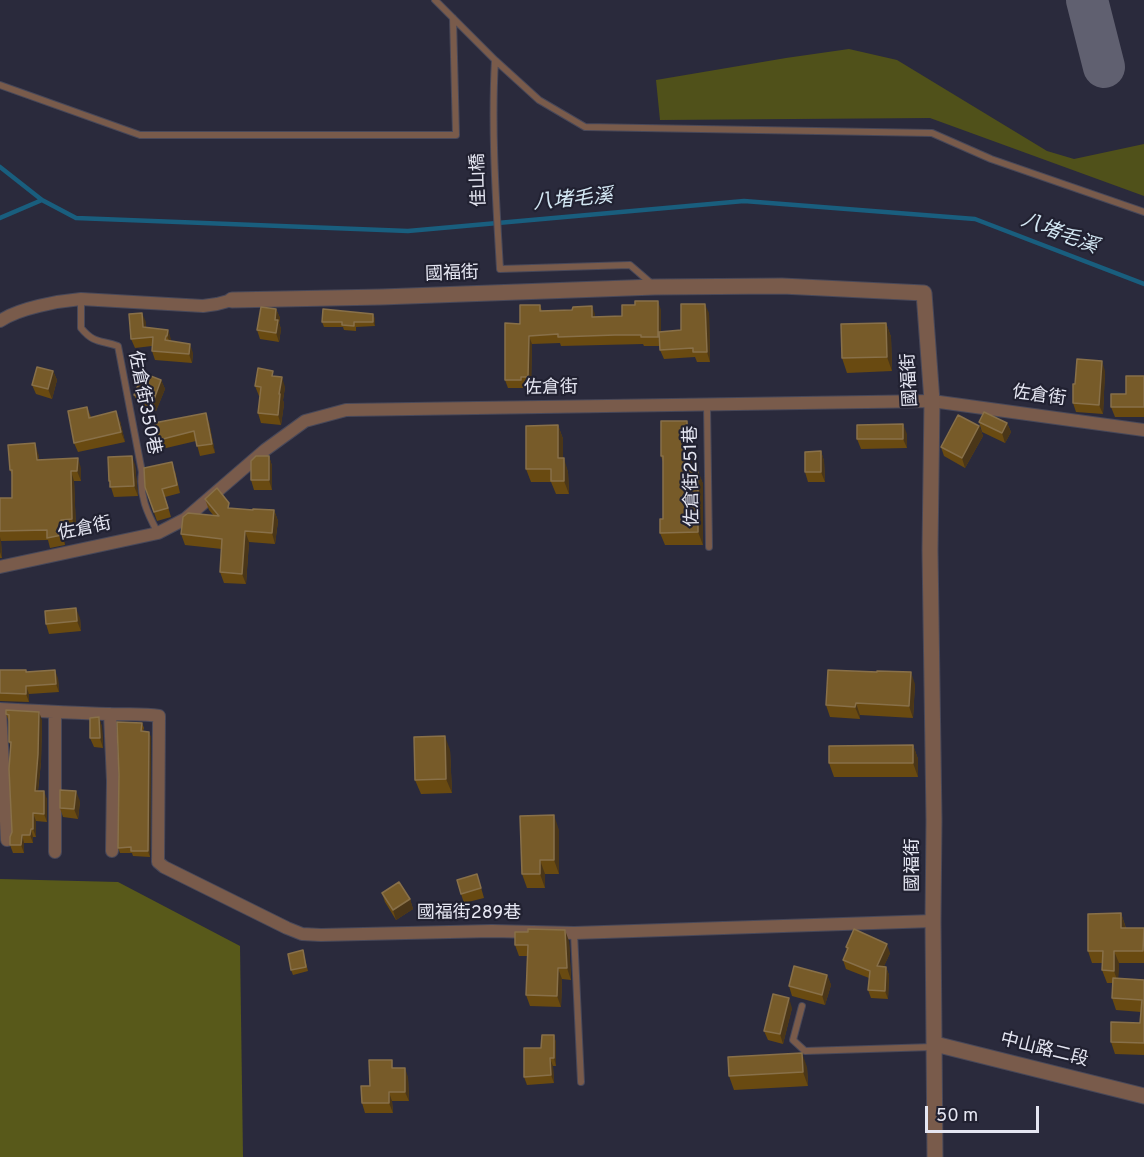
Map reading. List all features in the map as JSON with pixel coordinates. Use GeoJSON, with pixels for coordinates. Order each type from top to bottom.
{"type":"FeatureCollection","features":[{"type":"Feature","properties":{"kind":"street","name":"國福街"},"geometry":{"type":"LineString","coordinates":[[232,300],[381,297],[655,286],[782,286],[924,293],[932,400],[930,550],[935,1157]]}},
{"type":"Feature","properties":{"kind":"street"},"geometry":{"type":"LineString","coordinates":[[0,321],[22,311],[81,298],[203,306],[232,300]]}},
{"type":"Feature","properties":{"kind":"street","name":"佐倉街"},"geometry":{"type":"LineString","coordinates":[[0,567],[158,533],[185,519],[265,450],[304,421],[346,410],[932,400],[1144,430]]}},
{"type":"Feature","properties":{"kind":"street"},"geometry":{"type":"LineString","coordinates":[[7,840],[0,709],[110,714],[113,781],[112,851]]}},
{"type":"Feature","properties":{"kind":"street"},"geometry":{"type":"LineString","coordinates":[[55,712],[55,852]]}},
{"type":"Feature","properties":{"kind":"street","name":"國福街289巷"},"geometry":{"type":"LineString","coordinates":[[110,714],[146,713],[159,716],[158,862],[302,934],[574,933],[933,921]]}},
{"type":"Feature","properties":{"kind":"street","name":"中山路二段"},"geometry":{"type":"LineString","coordinates":[[934,1045],[1144,1096]]}},
{"type":"Feature","properties":{"kind":"lane"},"geometry":{"type":"LineString","coordinates":[[435,0],[539,100],[585,127],[932,134],[991,159],[1144,212]]}},
{"type":"Feature","properties":{"kind":"lane"},"geometry":{"type":"LineString","coordinates":[[0,85],[140,135],[456,135],[453,18]]}},
{"type":"Feature","properties":{"kind":"lane","name":"佳山橋"},"geometry":{"type":"LineString","coordinates":[[495,60],[494,164],[500,269],[630,265],[655,286]]}},
{"type":"Feature","properties":{"kind":"lane","name":"佐倉街350巷"},"geometry":{"type":"LineString","coordinates":[[81,298],[81,328],[88,338],[118,346],[142,472],[142,497],[148,515],[158,533]]}},
{"type":"Feature","properties":{"kind":"lane","name":"佐倉街251巷"},"geometry":{"type":"LineString","coordinates":[[707,405],[709,547]]}},
{"type":"Feature","properties":{"kind":"lane"},"geometry":{"type":"LineString","coordinates":[[574,933],[580,1082]]}},
{"type":"Feature","properties":{"kind":"lane"},"geometry":{"type":"LineString","coordinates":[[802,1006],[793,1040],[805,1051],[934,1045]]}},
{"type":"Feature","properties":{"kind":"shaded area"},"geometry":{"type":"Polygon","coordinates":[[[849,49],[897,60],[1047,151],[1074,159],[1144,144],[1144,196],[930,118],[660,120],[656,80],[849,49]]]}},
{"type":"Feature","properties":{"kind":"shaded area"},"geometry":{"type":"Polygon","coordinates":[[[0,879],[118,882],[240,946],[243,1157],[0,1157],[0,879]]]}},
{"type":"Feature","properties":{"kind":"building"},"geometry":{"type":"Polygon","coordinates":[[[635,301],[658,301],[658,337],[615,335],[558,337],[558,334],[529,336],[528,377],[521,377],[521,380],[505,380],[505,323],[520,324],[520,305],[540,305],[540,311],[572,310],[573,307],[592,306],[592,317],[622,316],[622,305],[635,305],[635,301]]]}},
{"type":"Feature","properties":{"kind":"building"},"geometry":{"type":"Polygon","coordinates":[[[681,304],[705,304],[707,352],[693,352],[693,348],[660,350],[659,332],[681,330],[681,304]]]}},
{"type":"Feature","properties":{"kind":"building"},"geometry":{"type":"Polygon","coordinates":[[[261,307],[276,309],[275,320],[278,320],[276,333],[257,330],[261,307]]]}},
{"type":"Feature","properties":{"kind":"building"},"geometry":{"type":"Polygon","coordinates":[[[323,309],[373,314],[373,322],[354,322],[354,326],[342,325],[342,322],[322,322],[323,309]]]}},
{"type":"Feature","properties":{"kind":"building"},"geometry":{"type":"Polygon","coordinates":[[[142,313],[143,327],[168,330],[165,340],[190,344],[189,354],[152,351],[153,337],[131,339],[129,314],[142,313]]]}},
{"type":"Feature","properties":{"kind":"building"},"geometry":{"type":"Polygon","coordinates":[[[886,323],[887,357],[842,358],[841,324],[886,323]]]}},
{"type":"Feature","properties":{"kind":"building"},"geometry":{"type":"Polygon","coordinates":[[[1077,359],[1102,361],[1099,405],[1073,403],[1077,359]]]}},
{"type":"Feature","properties":{"kind":"building"},"geometry":{"type":"Polygon","coordinates":[[[37,367],[53,371],[48,389],[32,385],[37,367]]]}},
{"type":"Feature","properties":{"kind":"building"},"geometry":{"type":"Polygon","coordinates":[[[258,368],[273,371],[272,376],[282,377],[278,415],[258,413],[261,387],[255,386],[258,368]]]}},
{"type":"Feature","properties":{"kind":"building"},"geometry":{"type":"Polygon","coordinates":[[[143,373],[161,380],[153,402],[134,395],[143,373]]]}},
{"type":"Feature","properties":{"kind":"building"},"geometry":{"type":"Polygon","coordinates":[[[1126,376],[1144,376],[1144,407],[1111,407],[1111,394],[1126,394],[1126,376]]]}},
{"type":"Feature","properties":{"kind":"building"},"geometry":{"type":"Polygon","coordinates":[[[87,407],[89,418],[116,411],[121,432],[74,443],[68,411],[87,407]]]}},
{"type":"Feature","properties":{"kind":"building"},"geometry":{"type":"Polygon","coordinates":[[[984,412],[1007,423],[1002,433],[979,422],[984,412]]]}},
{"type":"Feature","properties":{"kind":"building"},"geometry":{"type":"Polygon","coordinates":[[[206,413],[212,444],[197,446],[194,431],[159,440],[154,423],[206,413]]]}},
{"type":"Feature","properties":{"kind":"building"},"geometry":{"type":"Polygon","coordinates":[[[958,415],[979,426],[962,458],[941,447],[958,415]]]}},
{"type":"Feature","properties":{"kind":"building"},"geometry":{"type":"Polygon","coordinates":[[[661,421],[687,421],[687,471],[698,471],[698,532],[660,533],[660,519],[663,519],[661,421]]]}},
{"type":"Feature","properties":{"kind":"building"},"geometry":{"type":"Polygon","coordinates":[[[903,424],[903,439],[857,439],[857,425],[903,424]]]}},
{"type":"Feature","properties":{"kind":"building"},"geometry":{"type":"Polygon","coordinates":[[[558,425],[558,458],[564,458],[564,481],[551,481],[551,469],[526,469],[526,426],[558,425]]]}},
{"type":"Feature","properties":{"kind":"building"},"geometry":{"type":"Polygon","coordinates":[[[35,443],[37,460],[78,458],[77,471],[71,471],[72,519],[61,520],[62,535],[47,538],[47,530],[0,531],[0,498],[12,498],[12,470],[10,470],[8,445],[35,443]]]}},
{"type":"Feature","properties":{"kind":"building"},"geometry":{"type":"Polygon","coordinates":[[[821,451],[821,472],[805,472],[805,452],[821,451]]]}},
{"type":"Feature","properties":{"kind":"building"},"geometry":{"type":"Polygon","coordinates":[[[132,456],[134,486],[110,487],[108,457],[132,456]]]}},
{"type":"Feature","properties":{"kind":"building"},"geometry":{"type":"Polygon","coordinates":[[[256,456],[269,456],[269,480],[251,480],[251,461],[256,456]]]}},
{"type":"Feature","properties":{"kind":"building"},"geometry":{"type":"Polygon","coordinates":[[[172,462],[177,485],[162,489],[168,508],[154,512],[145,487],[144,468],[172,462]]]}},
{"type":"Feature","properties":{"kind":"building"},"geometry":{"type":"Polygon","coordinates":[[[217,488],[229,503],[228,508],[274,510],[272,533],[245,531],[242,574],[220,572],[222,539],[181,534],[183,517],[188,513],[219,516],[205,499],[217,488]]]}},
{"type":"Feature","properties":{"kind":"building"},"geometry":{"type":"Polygon","coordinates":[[[76,608],[77,621],[46,624],[45,611],[76,608]]]}},
{"type":"Feature","properties":{"kind":"building"},"geometry":{"type":"Polygon","coordinates":[[[0,670],[26,670],[26,672],[55,670],[56,684],[26,686],[26,694],[0,693],[0,670]]]}},
{"type":"Feature","properties":{"kind":"building"},"geometry":{"type":"Polygon","coordinates":[[[828,670],[911,672],[909,706],[856,703],[855,707],[826,705],[828,670]]]}},
{"type":"Feature","properties":{"kind":"building"},"geometry":{"type":"Polygon","coordinates":[[[6,710],[39,712],[35,791],[44,791],[44,814],[33,813],[33,829],[30,835],[22,835],[21,845],[10,845],[12,832],[9,769],[11,742],[9,742],[9,715],[6,714],[6,710]]]}},
{"type":"Feature","properties":{"kind":"building"},"geometry":{"type":"Polygon","coordinates":[[[99,717],[100,738],[90,738],[90,718],[99,717]]]}},
{"type":"Feature","properties":{"kind":"building"},"geometry":{"type":"Polygon","coordinates":[[[117,722],[142,723],[141,731],[149,732],[148,851],[131,851],[131,847],[118,848],[117,722]]]}},
{"type":"Feature","properties":{"kind":"building"},"geometry":{"type":"Polygon","coordinates":[[[445,736],[446,779],[415,780],[414,737],[445,736]]]}},
{"type":"Feature","properties":{"kind":"building"},"geometry":{"type":"Polygon","coordinates":[[[913,745],[913,763],[829,763],[829,746],[913,745]]]}},
{"type":"Feature","properties":{"kind":"building"},"geometry":{"type":"Polygon","coordinates":[[[60,790],[76,791],[74,809],[60,808],[60,790]]]}},
{"type":"Feature","properties":{"kind":"building"},"geometry":{"type":"Polygon","coordinates":[[[554,815],[554,860],[540,860],[540,874],[522,874],[520,816],[554,815]]]}},
{"type":"Feature","properties":{"kind":"building"},"geometry":{"type":"Polygon","coordinates":[[[477,874],[481,888],[461,894],[457,880],[477,874]]]}},
{"type":"Feature","properties":{"kind":"building"},"geometry":{"type":"Polygon","coordinates":[[[399,882],[410,899],[393,910],[382,893],[399,882]]]}},
{"type":"Feature","properties":{"kind":"building"},"geometry":{"type":"Polygon","coordinates":[[[1121,913],[1121,928],[1144,928],[1143,951],[1114,951],[1114,971],[1102,970],[1103,951],[1088,951],[1088,914],[1121,913]]]}},
{"type":"Feature","properties":{"kind":"building"},"geometry":{"type":"Polygon","coordinates":[[[528,929],[565,930],[567,968],[558,968],[557,996],[526,995],[528,945],[515,945],[515,932],[528,932],[528,929]]]}},
{"type":"Feature","properties":{"kind":"building"},"geometry":{"type":"Polygon","coordinates":[[[854,929],[887,944],[877,966],[886,967],[885,991],[868,990],[870,971],[843,960],[854,929]]]}},
{"type":"Feature","properties":{"kind":"building"},"geometry":{"type":"Polygon","coordinates":[[[303,950],[306,967],[291,970],[288,954],[303,950]]]}},
{"type":"Feature","properties":{"kind":"building"},"geometry":{"type":"Polygon","coordinates":[[[794,966],[827,975],[822,995],[789,986],[794,966]]]}},
{"type":"Feature","properties":{"kind":"building"},"geometry":{"type":"Polygon","coordinates":[[[1113,978],[1144,980],[1144,1043],[1111,1042],[1111,1022],[1140,1023],[1142,1000],[1112,998],[1113,978]]]}},
{"type":"Feature","properties":{"kind":"building"},"geometry":{"type":"Polygon","coordinates":[[[773,994],[789,998],[780,1034],[764,1031],[773,994]]]}},
{"type":"Feature","properties":{"kind":"building"},"geometry":{"type":"Polygon","coordinates":[[[542,1035],[554,1035],[554,1058],[550,1058],[551,1075],[524,1077],[524,1048],[541,1048],[542,1035]]]}},
{"type":"Feature","properties":{"kind":"building"},"geometry":{"type":"Polygon","coordinates":[[[802,1053],[803,1072],[729,1076],[728,1057],[802,1053]]]}},
{"type":"Feature","properties":{"kind":"building"},"geometry":{"type":"Polygon","coordinates":[[[369,1060],[392,1060],[392,1068],[405,1068],[405,1092],[389,1092],[389,1103],[362,1103],[361,1086],[370,1086],[369,1060]]]}},
{"type":"Feature","properties":{"kind":"waterway"},"geometry":{"type":"LineString","coordinates":[[0,167],[42,200]]}},
{"type":"Feature","properties":{"kind":"waterway","name":"八堵毛溪"},"geometry":{"type":"LineString","coordinates":[[0,218],[42,200],[76,218],[408,231],[744,201],[975,219],[1144,284]]}},
{"type":"Feature","properties":{"kind":"taxiway"},"geometry":{"type":"LineString","coordinates":[[1087,0],[1104,67]]}}]}
